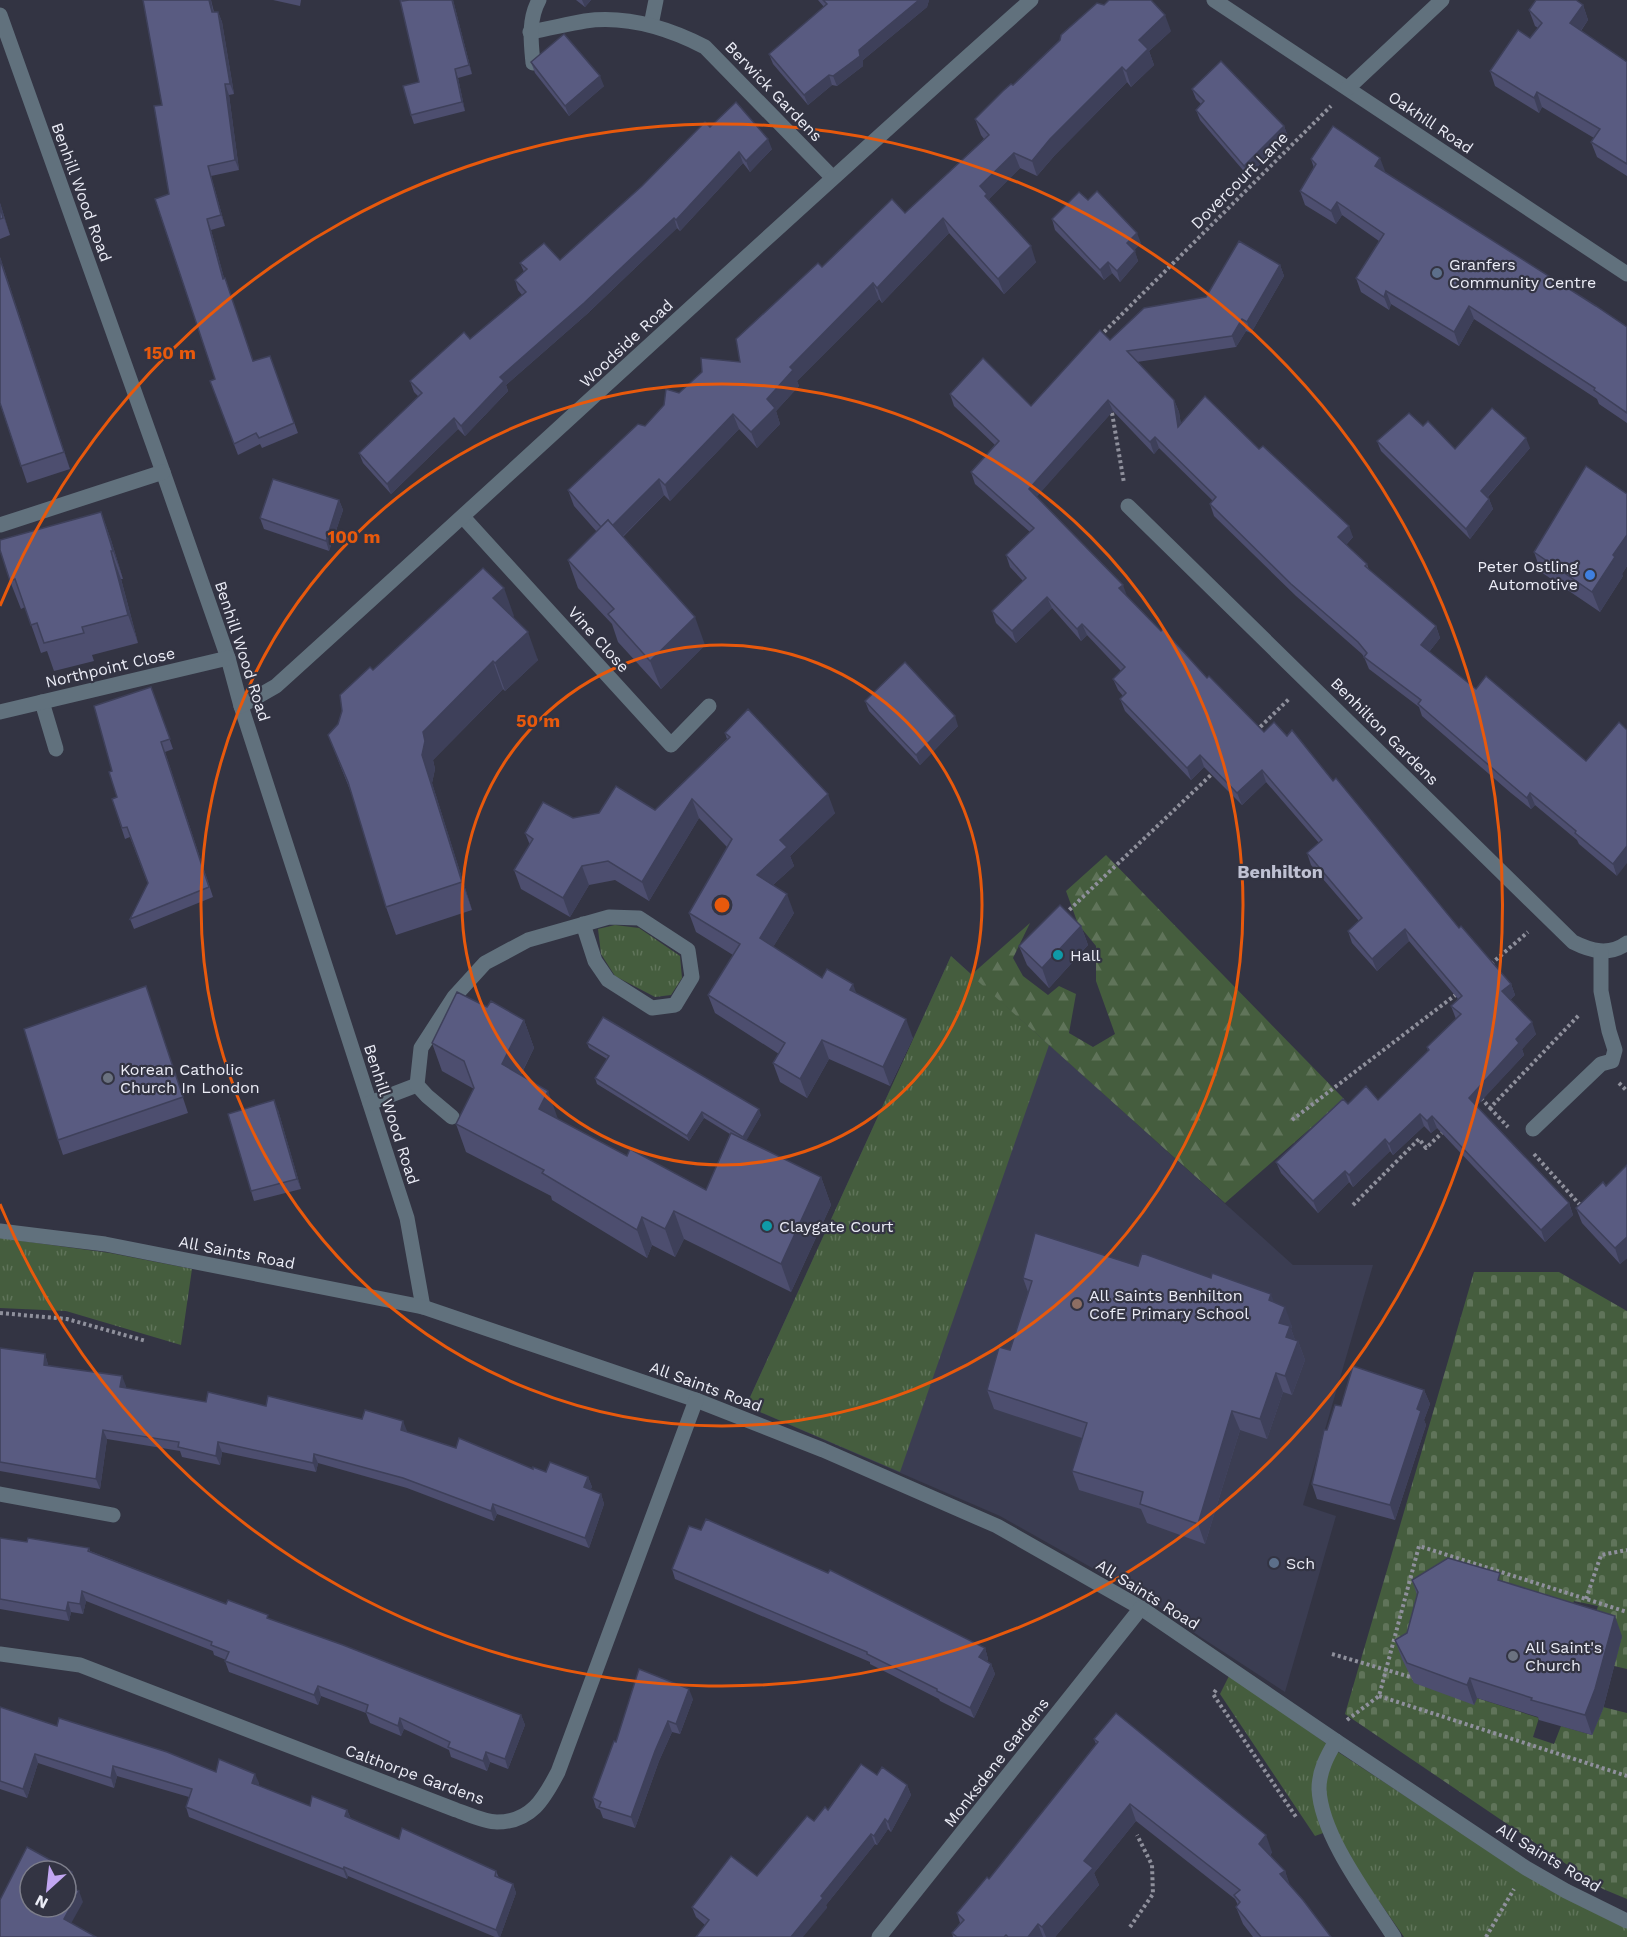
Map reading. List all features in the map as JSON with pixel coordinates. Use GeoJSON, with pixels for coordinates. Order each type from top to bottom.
{"type":"FeatureCollection","features":[{"type":"Feature","properties":{"kind":"street"},"geometry":{"type":"LineString","coordinates":[[533,63],[530,32],[534,8],[539,0]]}},
{"type":"Feature","properties":{"kind":"street"},"geometry":{"type":"LineString","coordinates":[[651,25],[656,0]]}},
{"type":"Feature","properties":{"kind":"street","name":"Woodside Road"},"geometry":{"type":"LineString","coordinates":[[241,706],[276,686],[832,177],[1031,0]]}},
{"type":"Feature","properties":{"kind":"street","name":"Oakhill Road"},"geometry":{"type":"LineString","coordinates":[[1214,0],[1627,274]]}},
{"type":"Feature","properties":{"kind":"street"},"geometry":{"type":"LineString","coordinates":[[1348,88],[1442,0]]}},
{"type":"Feature","properties":{"kind":"street","name":"Benhill Wood Road"},"geometry":{"type":"LineString","coordinates":[[0,15],[228,658],[241,706],[407,1218],[423,1307]]}},
{"type":"Feature","properties":{"kind":"street","name":"Berwick Gardens"},"geometry":{"type":"LineString","coordinates":[[530,32],[586,21],[618,20],[651,25],[679,34],[705,47],[832,177]]}},
{"type":"Feature","properties":{"kind":"street"},"geometry":{"type":"LineString","coordinates":[[0,525],[163,472]]}},
{"type":"Feature","properties":{"kind":"street","name":"Benhilton Gardens"},"geometry":{"type":"LineString","coordinates":[[1128,506],[1573,942],[1601,952]]}},
{"type":"Feature","properties":{"kind":"street","name":"Vine Close"},"geometry":{"type":"LineString","coordinates":[[463,517],[671,746],[709,706]]}},
{"type":"Feature","properties":{"kind":"street","name":"Northpoint Close"},"geometry":{"type":"LineString","coordinates":[[0,712],[228,658]]}},
{"type":"Feature","properties":{"kind":"street"},"geometry":{"type":"LineString","coordinates":[[42,702],[56,749]]}},
{"type":"Feature","properties":{"kind":"street"},"geometry":{"type":"LineString","coordinates":[[452,1117],[417,1085],[421,1048],[454,997],[485,963],[528,940],[583,924],[609,917],[639,918],[688,950],[692,978],[675,1005],[652,1008],[608,980],[594,961],[583,924]]}},
{"type":"Feature","properties":{"kind":"street"},"geometry":{"type":"LineString","coordinates":[[1533,1129],[1601,1064],[1612,1060],[1615,1050],[1601,991],[1601,952],[1620,948],[1627,943]]}},
{"type":"Feature","properties":{"kind":"street"},"geometry":{"type":"LineString","coordinates":[[370,1103],[417,1085]]}},
{"type":"Feature","properties":{"kind":"street","name":"All Saints Road"},"geometry":{"type":"LineString","coordinates":[[0,1231],[105,1244],[423,1307],[696,1400],[822,1450],[997,1526],[1141,1608],[1526,1868],[1627,1921]]}},
{"type":"Feature","properties":{"kind":"street","name":"Calthorpe Gardens"},"geometry":{"type":"LineString","coordinates":[[0,1654],[80,1665],[456,1810],[495,1822],[520,1819],[544,1800],[558,1772],[696,1400]]}},
{"type":"Feature","properties":{"kind":"street"},"geometry":{"type":"LineString","coordinates":[[0,1494],[113,1515]]}},
{"type":"Feature","properties":{"kind":"street","name":"Monksdene Gardens"},"geometry":{"type":"LineString","coordinates":[[879,1937],[1141,1608]]}},
{"type":"Feature","properties":{"kind":"street"},"geometry":{"type":"LineString","coordinates":[[1332,1738],[1319,1788],[1324,1818],[1352,1873],[1394,1937]]}},
{"type":"Feature","properties":{"kind":"path","name":"Dovercourt Lane"},"geometry":{"type":"LineString","coordinates":[[1092,344],[1348,88]]}},
{"type":"Feature","properties":{"kind":"path"},"geometry":{"type":"LineString","coordinates":[[1110,406],[1128,506]]}},
{"type":"Feature","properties":{"kind":"path"},"geometry":{"type":"LineString","coordinates":[[1248,739],[1308,681]]}},
{"type":"Feature","properties":{"kind":"path"},"geometry":{"type":"LineString","coordinates":[[1058,921],[1222,764]]}},
{"type":"Feature","properties":{"kind":"path"},"geometry":{"type":"LineString","coordinates":[[1486,968],[1547,916]]}},
{"type":"Feature","properties":{"kind":"path"},"geometry":{"type":"LineString","coordinates":[[1292,1120],[1460,990]]}},
{"type":"Feature","properties":{"kind":"path"},"geometry":{"type":"LineString","coordinates":[[1490,1108],[1601,991]]}},
{"type":"Feature","properties":{"kind":"path"},"geometry":{"type":"LineString","coordinates":[[1472,1104],[1479,1096],[1514,1133]]}},
{"type":"Feature","properties":{"kind":"path"},"geometry":{"type":"LineString","coordinates":[[1353,1205],[1419,1139],[1426,1148],[1449,1126]]}},
{"type":"Feature","properties":{"kind":"path"},"geometry":{"type":"LineString","coordinates":[[1530,1150],[1585,1211]]}},
{"type":"Feature","properties":{"kind":"path"},"geometry":{"type":"LineString","coordinates":[[0,1313],[67,1319],[146,1341]]}},
{"type":"Feature","properties":{"kind":"path"},"geometry":{"type":"LineString","coordinates":[[1332,1738],[1379,1696],[1419,1546],[1627,1612]]}},
{"type":"Feature","properties":{"kind":"path"},"geometry":{"type":"LineString","coordinates":[[1586,1599],[1601,1555],[1627,1550]]}},
{"type":"Feature","properties":{"kind":"path"},"geometry":{"type":"LineString","coordinates":[[1332,1654],[1418,1679]]}},
{"type":"Feature","properties":{"kind":"path"},"geometry":{"type":"LineString","coordinates":[[1230,1667],[1213,1694],[1299,1821]]}},
{"type":"Feature","properties":{"kind":"path"},"geometry":{"type":"LineString","coordinates":[[1379,1696],[1627,1776]]}},
{"type":"Feature","properties":{"kind":"path"},"geometry":{"type":"LineString","coordinates":[[1130,1927],[1153,1894],[1152,1865],[1137,1835]]}},
{"type":"Feature","properties":{"kind":"path"},"geometry":{"type":"LineString","coordinates":[[1486,1937],[1526,1868]]}},
{"type":"Feature","properties":{"kind":"shaded area","name":"All Saints Benhilton CofE Primary School"},"geometry":{"type":"Polygon","coordinates":[[[951,956],[1293,1265],[1373,1265],[1303,1505],[1336,1516],[1285,1692],[1199,1636],[1149,1600],[1000,1516],[746,1406],[951,956]]]}},
{"type":"Feature","properties":{"kind":"green space"},"geometry":{"type":"Polygon","coordinates":[[[1106,855],[1344,1099],[1225,1203],[971,975],[1030,923],[1013,958],[1023,976],[1048,995],[1059,986],[1076,994],[1069,1033],[1093,1047],[1115,1034],[1096,981],[1096,946],[1078,924],[1066,891],[1106,855]]]}},
{"type":"Feature","properties":{"kind":"green space"},"geometry":{"type":"Polygon","coordinates":[[[615,925],[639,928],[680,956],[682,978],[671,995],[655,997],[615,976],[601,954],[598,929],[615,925]]]}},
{"type":"Feature","properties":{"kind":"green space"},"geometry":{"type":"Polygon","coordinates":[[[951,956],[1049,1045],[900,1472],[746,1406],[951,956]]]}},
{"type":"Feature","properties":{"kind":"green space"},"geometry":{"type":"Polygon","coordinates":[[[0,1238],[110,1253],[192,1269],[181,1345],[66,1311],[0,1308],[0,1238]]]}},
{"type":"Feature","properties":{"kind":"green space"},"geometry":{"type":"Polygon","coordinates":[[[1474,1272],[1559,1272],[1627,1311],[1627,1669],[1614,1666],[1622,1636],[1592,1626],[1598,1606],[1574,1601],[1568,1618],[1505,1599],[1474,1705],[1477,1698],[1539,1718],[1533,1737],[1554,1744],[1561,1726],[1592,1735],[1603,1707],[1627,1713],[1627,1899],[1603,1889],[1345,1714],[1474,1272]]]}},
{"type":"Feature","properties":{"kind":"green space"},"geometry":{"type":"Polygon","coordinates":[[[1230,1674],[1338,1752],[1526,1875],[1627,1928],[1627,1937],[1404,1937],[1358,1871],[1334,1829],[1315,1836],[1220,1694],[1230,1674]]]}},
{"type":"Feature","properties":{"kind":"building"},"geometry":{"type":"Polygon","coordinates":[[[143,0],[209,0],[212,12],[218,12],[230,84],[225,84],[235,160],[208,166],[221,215],[207,219],[223,279],[225,278],[253,361],[270,356],[294,423],[259,438],[256,433],[234,444],[210,381],[215,379],[155,199],[169,194],[154,106],[162,105],[143,0]]]}},
{"type":"Feature","properties":{"kind":"building"},"geometry":{"type":"Polygon","coordinates":[[[400,0],[452,0],[469,65],[455,69],[462,102],[411,115],[403,86],[419,82],[400,0]]]}},
{"type":"Feature","properties":{"kind":"building"},"geometry":{"type":"Polygon","coordinates":[[[823,0],[919,0],[859,50],[860,56],[833,76],[829,75],[804,95],[769,54],[827,4],[823,0]]]}},
{"type":"Feature","properties":{"kind":"building"},"geometry":{"type":"Polygon","coordinates":[[[1109,0],[1151,0],[1165,15],[1139,40],[1148,49],[1126,71],[1122,67],[1050,139],[1032,161],[1014,153],[980,186],[987,194],[985,196],[1031,246],[998,279],[943,218],[877,288],[873,283],[790,367],[793,370],[767,399],[775,408],[751,432],[733,414],[665,485],[659,479],[612,526],[608,520],[601,527],[568,490],[638,424],[645,426],[664,405],[666,389],[679,393],[702,372],[701,358],[740,362],[736,339],[818,263],[822,267],[892,199],[905,213],[989,135],[975,119],[1097,3],[1104,5],[1109,0]]]}},
{"type":"Feature","properties":{"kind":"building"},"geometry":{"type":"Polygon","coordinates":[[[1536,0],[1576,0],[1583,5],[1570,23],[1627,62],[1627,164],[1591,142],[1600,129],[1537,92],[1534,98],[1490,71],[1518,30],[1530,38],[1542,23],[1529,10],[1536,0]]]}},
{"type":"Feature","properties":{"kind":"building"},"geometry":{"type":"Polygon","coordinates":[[[564,34],[600,76],[565,106],[531,62],[564,34]]]}},
{"type":"Feature","properties":{"kind":"building"},"geometry":{"type":"Polygon","coordinates":[[[1221,61],[1284,126],[1244,166],[1196,110],[1204,101],[1192,89],[1221,61]]]}},
{"type":"Feature","properties":{"kind":"building"},"geometry":{"type":"Polygon","coordinates":[[[736,102],[768,139],[746,161],[739,152],[676,220],[674,218],[584,303],[500,377],[504,381],[461,426],[454,418],[387,484],[359,453],[422,393],[410,381],[464,332],[470,339],[526,292],[515,280],[527,269],[520,263],[544,243],[560,260],[642,186],[705,122],[710,127],[736,102]]]}},
{"type":"Feature","properties":{"kind":"building"},"geometry":{"type":"Polygon","coordinates":[[[1333,126],[1380,158],[1375,166],[1627,327],[1627,413],[1594,390],[1595,388],[1469,306],[1454,332],[1386,291],[1384,297],[1356,278],[1384,234],[1337,202],[1331,211],[1300,191],[1316,164],[1311,159],[1333,126]]]}},
{"type":"Feature","properties":{"kind":"building"},"geometry":{"type":"Polygon","coordinates":[[[1097,191],[1137,233],[1127,243],[1135,251],[1117,271],[1108,262],[1100,270],[1052,219],[1079,192],[1088,200],[1097,191]]]}},
{"type":"Feature","properties":{"kind":"building"},"geometry":{"type":"Polygon","coordinates":[[[1239,241],[1280,265],[1247,322],[1242,319],[1232,336],[1127,351],[1174,400],[1178,427],[1205,396],[1259,449],[1263,446],[1349,526],[1338,537],[1367,564],[1365,566],[1436,626],[1421,645],[1476,689],[1486,676],[1586,761],[1619,722],[1627,730],[1627,846],[1613,864],[1530,793],[1527,798],[1418,704],[1421,700],[1364,657],[1367,653],[1358,642],[1291,584],[1210,504],[1216,497],[1155,437],[1150,442],[1108,400],[1029,489],[1123,585],[1119,588],[1161,631],[1163,629],[1207,678],[1209,676],[1264,732],[1274,722],[1287,736],[1292,730],[1333,781],[1336,778],[1459,928],[1461,926],[1511,984],[1502,991],[1532,1022],[1516,1039],[1519,1043],[1469,1098],[1569,1203],[1541,1230],[1432,1116],[1427,1121],[1420,1114],[1389,1144],[1385,1139],[1349,1175],[1345,1171],[1313,1201],[1276,1162],[1343,1099],[1348,1104],[1366,1086],[1378,1100],[1429,1050],[1427,1047],[1461,1014],[1451,1006],[1462,996],[1405,929],[1372,959],[1348,931],[1362,918],[1307,853],[1322,840],[1262,770],[1237,793],[1200,755],[1187,768],[1120,699],[1126,693],[1113,679],[1125,667],[1082,624],[1077,629],[1047,597],[1012,631],[992,611],[1026,578],[1006,555],[1034,528],[971,472],[999,441],[950,394],[983,358],[1031,406],[1100,330],[1110,340],[1144,308],[1206,297],[1239,241]]]}},
{"type":"Feature","properties":{"kind":"building"},"geometry":{"type":"Polygon","coordinates":[[[0,259],[64,452],[21,466],[0,403],[0,259]]]}},
{"type":"Feature","properties":{"kind":"building"},"geometry":{"type":"Polygon","coordinates":[[[1492,408],[1526,438],[1481,491],[1489,499],[1466,529],[1377,441],[1409,413],[1423,426],[1428,421],[1455,449],[1492,408]]]}},
{"type":"Feature","properties":{"kind":"building"},"geometry":{"type":"Polygon","coordinates":[[[1586,466],[1627,494],[1627,535],[1592,592],[1534,552],[1586,466]]]}},
{"type":"Feature","properties":{"kind":"building"},"geometry":{"type":"Polygon","coordinates":[[[273,479],[339,500],[326,541],[260,518],[273,479]]]}},
{"type":"Feature","properties":{"kind":"building"},"geometry":{"type":"Polygon","coordinates":[[[101,512],[128,615],[82,627],[84,633],[44,643],[37,623],[31,625],[15,579],[10,581],[0,550],[0,540],[101,512]]]}},
{"type":"Feature","properties":{"kind":"building"},"geometry":{"type":"Polygon","coordinates":[[[608,520],[695,617],[650,661],[608,614],[614,609],[568,560],[608,520]]]}},
{"type":"Feature","properties":{"kind":"building"},"geometry":{"type":"Polygon","coordinates":[[[483,568],[504,588],[493,598],[528,632],[495,663],[493,661],[423,732],[425,741],[422,755],[462,882],[386,907],[348,782],[328,735],[338,724],[342,711],[340,695],[370,667],[373,670],[483,568]]]}},
{"type":"Feature","properties":{"kind":"building"},"geometry":{"type":"Polygon","coordinates":[[[905,662],[955,716],[916,755],[865,701],[905,662]]]}},
{"type":"Feature","properties":{"kind":"building"},"geometry":{"type":"Polygon","coordinates":[[[151,687],[170,739],[161,742],[209,887],[130,919],[148,883],[127,827],[122,828],[112,799],[117,797],[109,772],[112,771],[94,706],[151,687]]]}},
{"type":"Feature","properties":{"kind":"building"},"geometry":{"type":"Polygon","coordinates":[[[748,709],[828,794],[780,840],[787,847],[757,875],[787,894],[760,938],[822,978],[827,969],[853,984],[850,990],[906,1019],[883,1067],[822,1040],[800,1079],[773,1063],[785,1043],[708,995],[740,944],[689,913],[732,839],[692,799],[642,882],[608,861],[582,866],[563,898],[514,870],[533,839],[525,833],[543,802],[573,818],[599,813],[616,786],[655,810],[730,737],[725,733],[748,709]]]}},
{"type":"Feature","properties":{"kind":"building"},"geometry":{"type":"Polygon","coordinates":[[[1060,905],[1081,926],[1042,968],[1019,946],[1060,905]]]}},
{"type":"Feature","properties":{"kind":"building","name":"Korean Catholic Church In London"},"geometry":{"type":"Polygon","coordinates":[[[146,986],[183,1097],[58,1140],[24,1029],[146,986]]]}},
{"type":"Feature","properties":{"kind":"building"},"geometry":{"type":"Polygon","coordinates":[[[457,992],[487,1007],[491,1001],[524,1020],[502,1064],[548,1091],[539,1109],[627,1156],[630,1149],[706,1190],[731,1133],[821,1177],[781,1264],[674,1211],[665,1229],[642,1217],[637,1230],[542,1173],[544,1170],[456,1124],[474,1088],[464,1061],[432,1043],[457,992]]]}},
{"type":"Feature","properties":{"kind":"building"},"geometry":{"type":"Polygon","coordinates":[[[603,1017],[759,1109],[743,1137],[702,1112],[687,1136],[595,1078],[609,1056],[587,1043],[603,1017]]]}},
{"type":"Feature","properties":{"kind":"building"},"geometry":{"type":"Polygon","coordinates":[[[274,1100],[297,1179],[251,1191],[228,1114],[274,1100]]]}},
{"type":"Feature","properties":{"kind":"building"},"geometry":{"type":"Polygon","coordinates":[[[1627,1165],[1627,1237],[1615,1248],[1576,1208],[1603,1182],[1606,1186],[1627,1165]]]}},
{"type":"Feature","properties":{"kind":"building"},"geometry":{"type":"Polygon","coordinates":[[[1035,1233],[1138,1266],[1142,1253],[1211,1278],[1212,1273],[1271,1294],[1269,1300],[1285,1307],[1279,1323],[1290,1326],[1286,1337],[1298,1341],[1285,1376],[1276,1373],[1260,1419],[1232,1411],[1198,1524],[1140,1504],[1143,1492],[1072,1471],[1087,1423],[987,1390],[999,1347],[1010,1350],[1032,1281],[1023,1278],[1035,1233]]]}},
{"type":"Feature","properties":{"kind":"building"},"geometry":{"type":"Polygon","coordinates":[[[0,1348],[45,1354],[44,1365],[122,1376],[120,1387],[206,1402],[208,1392],[266,1406],[268,1396],[362,1419],[365,1410],[403,1421],[401,1430],[456,1448],[459,1438],[533,1469],[533,1467],[546,1472],[550,1462],[588,1477],[584,1487],[601,1494],[585,1538],[493,1504],[491,1511],[403,1478],[314,1454],[313,1463],[218,1442],[216,1456],[178,1447],[179,1442],[103,1430],[96,1479],[0,1462],[0,1348]]]}},
{"type":"Feature","properties":{"kind":"building"},"geometry":{"type":"Polygon","coordinates":[[[1353,1366],[1424,1390],[1417,1409],[1421,1411],[1390,1505],[1312,1484],[1324,1430],[1327,1430],[1335,1405],[1341,1406],[1353,1366]]]}},
{"type":"Feature","properties":{"kind":"building"},"geometry":{"type":"Polygon","coordinates":[[[706,1519],[828,1573],[830,1570],[985,1648],[979,1657],[991,1664],[970,1708],[867,1652],[672,1569],[689,1526],[701,1530],[706,1519]]]}},
{"type":"Feature","properties":{"kind":"building"},"geometry":{"type":"Polygon","coordinates":[[[0,1538],[27,1542],[28,1538],[89,1548],[88,1551],[226,1604],[228,1600],[268,1615],[267,1618],[343,1645],[521,1715],[505,1759],[486,1752],[483,1761],[448,1747],[450,1742],[400,1718],[398,1726],[366,1712],[368,1705],[318,1686],[314,1695],[225,1661],[229,1652],[211,1645],[212,1642],[82,1591],[80,1604],[68,1602],[66,1611],[0,1599],[0,1538]]]}},
{"type":"Feature","properties":{"kind":"building","name":"All Saint's Church"},"geometry":{"type":"Polygon","coordinates":[[[1448,1558],[1500,1573],[1498,1580],[1615,1616],[1595,1689],[1585,1715],[1531,1700],[1532,1698],[1470,1678],[1467,1685],[1407,1663],[1395,1640],[1407,1633],[1418,1592],[1412,1580],[1448,1558]]]}},
{"type":"Feature","properties":{"kind":"building"},"geometry":{"type":"Polygon","coordinates":[[[639,1669],[689,1689],[676,1724],[668,1721],[631,1817],[599,1807],[601,1802],[593,1798],[614,1741],[616,1742],[639,1669]]]}},
{"type":"Feature","properties":{"kind":"building"},"geometry":{"type":"Polygon","coordinates":[[[0,1707],[57,1726],[59,1718],[167,1752],[216,1772],[219,1759],[255,1774],[252,1783],[310,1806],[312,1796],[347,1810],[345,1816],[399,1839],[402,1828],[496,1871],[495,1876],[513,1884],[496,1930],[344,1867],[343,1869],[186,1807],[192,1789],[113,1766],[111,1778],[35,1754],[23,1789],[0,1781],[0,1707]]]}},
{"type":"Feature","properties":{"kind":"building"},"geometry":{"type":"Polygon","coordinates":[[[1116,1713],[1266,1835],[1259,1844],[1285,1871],[1280,1874],[1331,1937],[1261,1937],[1236,1907],[1240,1902],[1234,1895],[1240,1890],[1130,1804],[1084,1861],[1093,1868],[1042,1927],[1038,1924],[1028,1937],[1008,1937],[1006,1935],[1004,1937],[957,1937],[952,1933],[964,1920],[957,1913],[987,1877],[989,1879],[1098,1742],[1094,1739],[1116,1713]]]}},
{"type":"Feature","properties":{"kind":"building"},"geometry":{"type":"Polygon","coordinates":[[[861,1764],[877,1775],[882,1767],[907,1785],[888,1822],[885,1819],[874,1836],[871,1834],[791,1937],[696,1937],[709,1920],[692,1907],[731,1856],[757,1876],[807,1816],[814,1821],[825,1807],[828,1810],[861,1764]]]}},
{"type":"Feature","properties":{"kind":"building"},"geometry":{"type":"Polygon","coordinates":[[[27,1847],[49,1859],[21,1859],[27,1847]]]}},
{"type":"Feature","properties":{"kind":"building"},"geometry":{"type":"Polygon","coordinates":[[[18,1865],[18,1919],[64,1919],[96,1937],[0,1937],[0,1900],[18,1865]]]}},
{"type":"Feature","properties":{"kind":"place","name":"Granfers Community Centre"},"geometry":{"type":"Point","coordinates":[1437,273]}},
{"type":"Feature","properties":{"kind":"place","name":"Peter Ostling Automotive"},"geometry":{"type":"Point","coordinates":[1590,575]}},
{"type":"Feature","properties":{"kind":"place","name":"Hall"},"geometry":{"type":"Point","coordinates":[1058,955]}},
{"type":"Feature","properties":{"kind":"place","name":"Korean Catholic Church In London"},"geometry":{"type":"Point","coordinates":[108,1078]}},
{"type":"Feature","properties":{"kind":"place","name":"Claygate Court"},"geometry":{"type":"Point","coordinates":[767,1226]}},
{"type":"Feature","properties":{"kind":"place","name":"All Saints Benhilton CofE Primary School"},"geometry":{"type":"Point","coordinates":[1077,1304]}},
{"type":"Feature","properties":{"kind":"place","name":"Sch"},"geometry":{"type":"Point","coordinates":[1274,1563]}},
{"type":"Feature","properties":{"kind":"place","name":"All Saint's Church"},"geometry":{"type":"Point","coordinates":[1513,1656]}},
{"type":"Feature","properties":{"kind":"district","name":"Benhilton"},"geometry":{"type":"Point","coordinates":[1280,872]}}]}
